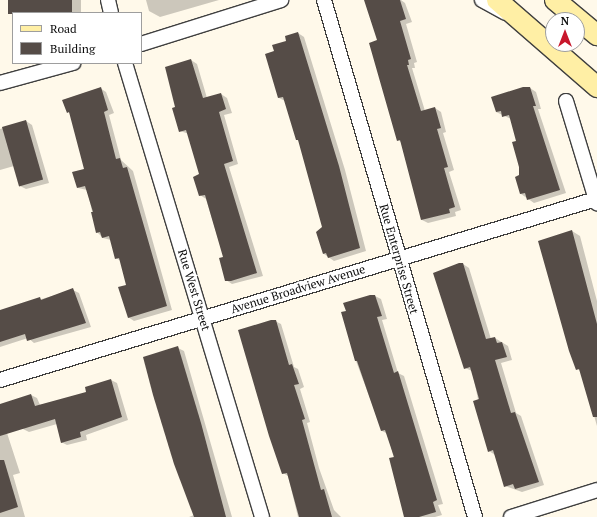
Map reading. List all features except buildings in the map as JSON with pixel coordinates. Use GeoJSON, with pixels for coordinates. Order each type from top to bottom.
{"type":"FeatureCollection","features":[{"type":"Feature","properties":{"kind":"main road"},"geometry":{"type":"LineString","coordinates":[[497,0],[597,87]]}},
{"type":"Feature","properties":{"kind":"main road"},"geometry":{"type":"LineString","coordinates":[[555,0],[597,36]]}},
{"type":"Feature","properties":{"kind":"street"},"geometry":{"type":"LineString","coordinates":[[108,0],[111,12]]}},
{"type":"Feature","properties":{"kind":"street"},"geometry":{"type":"LineString","coordinates":[[142,44],[281,0]]}},
{"type":"Feature","properties":{"kind":"street","name":"Rue Enterprise Street"},"geometry":{"type":"LineString","coordinates":[[324,0],[474,517]]}},
{"type":"Feature","properties":{"kind":"street"},"geometry":{"type":"LineString","coordinates":[[482,0],[523,23]]}},
{"type":"Feature","properties":{"kind":"street"},"geometry":{"type":"LineString","coordinates":[[0,83],[69,64]]}},
{"type":"Feature","properties":{"kind":"street","name":"Rue West Street"},"geometry":{"type":"LineString","coordinates":[[126,64],[262,517]]}},
{"type":"Feature","properties":{"kind":"street"},"geometry":{"type":"LineString","coordinates":[[566,101],[596,202]]}},
{"type":"Feature","properties":{"kind":"street","name":"Avenue Broadview Avenue"},"geometry":{"type":"LineString","coordinates":[[0,380],[398,258],[596,202]]}},
{"type":"Feature","properties":{"kind":"street"},"geometry":{"type":"LineString","coordinates":[[512,517],[597,490]]}}]}
